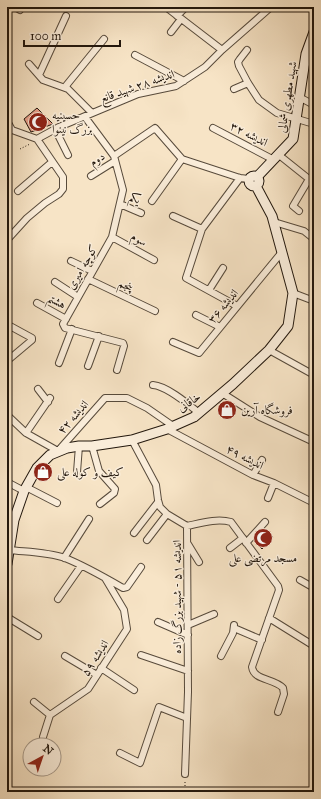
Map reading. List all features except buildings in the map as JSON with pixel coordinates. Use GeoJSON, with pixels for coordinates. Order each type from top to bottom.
{"type":"FeatureCollection","features":[{"type":"Feature","properties":{"kind":"main road","name":"شهید مطهری شمالی"},"geometry":{"type":"LineString","coordinates":[[254,181],[293,139],[306,54],[314,32]]}},
{"type":"Feature","properties":{"kind":"main road","name":"خاقانی"},"geometry":{"type":"LineString","coordinates":[[7,564],[11,519],[25,489],[42,462],[50,454],[79,446],[92,446],[132,440],[194,417],[268,350],[288,326],[293,293],[272,216],[254,181]]}},
{"type":"Feature","properties":{"kind":"street"},"geometry":{"type":"LineString","coordinates":[[15,7],[20,10],[22,7]]}},
{"type":"Feature","properties":{"kind":"street"},"geometry":{"type":"LineString","coordinates":[[166,7],[222,50]]}},
{"type":"Feature","properties":{"kind":"street"},"geometry":{"type":"LineString","coordinates":[[171,32],[186,7]]}},
{"type":"Feature","properties":{"kind":"street","name":"اندیشه ۲۸ شهید قانع"},"geometry":{"type":"LineString","coordinates":[[37,139],[85,117],[92,112],[138,94],[176,86],[205,67],[271,7]]}},
{"type":"Feature","properties":{"kind":"street"},"geometry":{"type":"LineString","coordinates":[[39,75],[66,16]]}},
{"type":"Feature","properties":{"kind":"street"},"geometry":{"type":"LineString","coordinates":[[65,87],[104,39]]}},
{"type":"Feature","properties":{"kind":"street"},"geometry":{"type":"LineString","coordinates":[[247,50],[238,62],[248,83],[259,100],[277,112],[314,124]]}},
{"type":"Feature","properties":{"kind":"street"},"geometry":{"type":"LineString","coordinates":[[135,55],[184,81]]}},
{"type":"Feature","properties":{"kind":"street"},"geometry":{"type":"LineString","coordinates":[[305,61],[314,64]]}},
{"type":"Feature","properties":{"kind":"street"},"geometry":{"type":"LineString","coordinates":[[29,64],[43,80],[68,88],[92,112]]}},
{"type":"Feature","properties":{"kind":"street"},"geometry":{"type":"LineString","coordinates":[[234,89],[248,83]]}},
{"type":"Feature","properties":{"kind":"street"},"geometry":{"type":"LineString","coordinates":[[299,97],[314,105]]}},
{"type":"Feature","properties":{"kind":"street"},"geometry":{"type":"LineString","coordinates":[[85,117],[115,158]]}},
{"type":"Feature","properties":{"kind":"street"},"geometry":{"type":"LineString","coordinates":[[7,121],[10,130],[37,139],[63,177],[64,189],[27,218],[8,237]]}},
{"type":"Feature","properties":{"kind":"street","name":"دوم"},"geometry":{"type":"LineString","coordinates":[[91,176],[155,128],[182,159]]}},
{"type":"Feature","properties":{"kind":"street","name":"اندیشه ۳۲"},"geometry":{"type":"LineString","coordinates":[[213,128],[276,157],[311,179]]}},
{"type":"Feature","properties":{"kind":"street"},"geometry":{"type":"LineString","coordinates":[[56,129],[68,155]]}},
{"type":"Feature","properties":{"kind":"street","name":"کوچه امیری"},"geometry":{"type":"LineString","coordinates":[[66,319],[112,237],[123,190],[115,158]]}},
{"type":"Feature","properties":{"kind":"street"},"geometry":{"type":"LineString","coordinates":[[152,201],[182,159],[240,178],[254,181]]}},
{"type":"Feature","properties":{"kind":"street"},"geometry":{"type":"LineString","coordinates":[[18,191],[52,162]]}},
{"type":"Feature","properties":{"kind":"street"},"geometry":{"type":"LineString","coordinates":[[237,306],[186,278],[202,229],[240,178]]}},
{"type":"Feature","properties":{"kind":"street"},"geometry":{"type":"LineString","coordinates":[[299,211],[293,206],[311,179]]}},
{"type":"Feature","properties":{"kind":"street","name":"یکم"},"geometry":{"type":"LineString","coordinates":[[120,204],[141,213]]}},
{"type":"Feature","properties":{"kind":"street"},"geometry":{"type":"LineString","coordinates":[[173,216],[202,229]]}},
{"type":"Feature","properties":{"kind":"street"},"geometry":{"type":"LineString","coordinates":[[274,222],[304,231],[314,239]]}},
{"type":"Feature","properties":{"kind":"street","name":"سوم"},"geometry":{"type":"LineString","coordinates":[[112,237],[154,260]]}},
{"type":"Feature","properties":{"kind":"street","name":"اندیشه ۳۶"},"geometry":{"type":"LineString","coordinates":[[173,342],[199,352],[282,252]]}},
{"type":"Feature","properties":{"kind":"street"},"geometry":{"type":"LineString","coordinates":[[71,261],[92,271]]}},
{"type":"Feature","properties":{"kind":"street"},"geometry":{"type":"LineString","coordinates":[[209,290],[223,268]]}},
{"type":"Feature","properties":{"kind":"street","name":"پنجم"},"geometry":{"type":"LineString","coordinates":[[88,278],[155,311]]}},
{"type":"Feature","properties":{"kind":"street"},"geometry":{"type":"LineString","coordinates":[[55,282],[78,297]]}},
{"type":"Feature","properties":{"kind":"street"},"geometry":{"type":"LineString","coordinates":[[293,293],[314,301]]}},
{"type":"Feature","properties":{"kind":"street","name":"هشتم"},"geometry":{"type":"LineString","coordinates":[[37,303],[66,319]]}},
{"type":"Feature","properties":{"kind":"street"},"geometry":{"type":"LineString","coordinates":[[196,315],[220,327]]}},
{"type":"Feature","properties":{"kind":"street"},"geometry":{"type":"LineString","coordinates":[[66,319],[63,324],[65,328],[124,344],[117,370]]}},
{"type":"Feature","properties":{"kind":"street"},"geometry":{"type":"LineString","coordinates":[[7,361],[32,340],[32,338],[10,326]]}},
{"type":"Feature","properties":{"kind":"street"},"geometry":{"type":"LineString","coordinates":[[59,363],[72,329]]}},
{"type":"Feature","properties":{"kind":"street"},"geometry":{"type":"LineString","coordinates":[[88,366],[99,336]]}},
{"type":"Feature","properties":{"kind":"street"},"geometry":{"type":"LineString","coordinates":[[268,350],[314,375]]}},
{"type":"Feature","properties":{"kind":"street"},"geometry":{"type":"LineString","coordinates":[[153,385],[158,385],[182,400],[198,413]]}},
{"type":"Feature","properties":{"kind":"street"},"geometry":{"type":"LineString","coordinates":[[26,433],[49,400],[38,388]]}},
{"type":"Feature","properties":{"kind":"street"},"geometry":{"type":"LineString","coordinates":[[222,393],[260,417],[314,442]]}},
{"type":"Feature","properties":{"kind":"street","name":"اندیشه ۴۹"},"geometry":{"type":"LineString","coordinates":[[105,398],[127,398],[147,408],[170,427],[253,475],[274,483],[314,503]]}},
{"type":"Feature","properties":{"kind":"street","name":"اندیشه ۴۲"},"geometry":{"type":"LineString","coordinates":[[58,451],[105,398]]}},
{"type":"Feature","properties":{"kind":"street"},"geometry":{"type":"LineString","coordinates":[[7,414],[26,433],[58,451]]}},
{"type":"Feature","properties":{"kind":"street","name":"اندیشه ۵۱ - شهید بزرگ زاده"},"geometry":{"type":"LineString","coordinates":[[132,440],[156,485],[160,507],[167,514],[187,526],[188,671],[185,774]]}},
{"type":"Feature","properties":{"kind":"street"},"geometry":{"type":"LineString","coordinates":[[77,472],[79,446]]}},
{"type":"Feature","properties":{"kind":"street"},"geometry":{"type":"LineString","coordinates":[[92,446],[100,471],[115,489],[114,493],[100,504]]}},
{"type":"Feature","properties":{"kind":"street"},"geometry":{"type":"LineString","coordinates":[[253,475],[262,460]]}},
{"type":"Feature","properties":{"kind":"street"},"geometry":{"type":"LineString","coordinates":[[7,482],[57,502]]}},
{"type":"Feature","properties":{"kind":"street"},"geometry":{"type":"LineString","coordinates":[[268,498],[274,483]]}},
{"type":"Feature","properties":{"kind":"street"},"geometry":{"type":"LineString","coordinates":[[134,533],[158,502]]}},
{"type":"Feature","properties":{"kind":"street"},"geometry":{"type":"LineString","coordinates":[[147,540],[167,514]]}},
{"type":"Feature","properties":{"kind":"street"},"geometry":{"type":"LineString","coordinates":[[64,558],[89,519]]}},
{"type":"Feature","properties":{"kind":"street"},"geometry":{"type":"LineString","coordinates":[[187,526],[211,521],[227,521],[233,524],[278,586],[279,590],[252,667],[253,672],[256,675],[275,681],[283,688],[284,694],[278,712]]}},
{"type":"Feature","properties":{"kind":"street"},"geometry":{"type":"LineString","coordinates":[[230,548],[245,540],[265,522]]}},
{"type":"Feature","properties":{"kind":"street"},"geometry":{"type":"LineString","coordinates":[[187,543],[199,562]]}},
{"type":"Feature","properties":{"kind":"street"},"geometry":{"type":"LineString","coordinates":[[9,550],[48,554],[64,558],[123,588],[125,588],[142,567]]}},
{"type":"Feature","properties":{"kind":"street"},"geometry":{"type":"LineString","coordinates":[[58,599],[81,566]]}},
{"type":"Feature","properties":{"kind":"street","name":"اندیشه ۵۹"},"geometry":{"type":"LineString","coordinates":[[50,715],[88,689],[127,629],[124,610],[105,578]]}},
{"type":"Feature","properties":{"kind":"street"},"geometry":{"type":"LineString","coordinates":[[300,580],[314,588]]}},
{"type":"Feature","properties":{"kind":"street"},"geometry":{"type":"LineString","coordinates":[[188,625],[214,614]]}},
{"type":"Feature","properties":{"kind":"street"},"geometry":{"type":"LineString","coordinates":[[7,617],[38,636]]}},
{"type":"Feature","properties":{"kind":"street"},"geometry":{"type":"LineString","coordinates":[[269,618],[314,646]]}},
{"type":"Feature","properties":{"kind":"street"},"geometry":{"type":"LineString","coordinates":[[158,622],[188,635]]}},
{"type":"Feature","properties":{"kind":"street"},"geometry":{"type":"LineString","coordinates":[[221,656],[234,627],[262,640]]}},
{"type":"Feature","properties":{"kind":"street"},"geometry":{"type":"LineString","coordinates":[[141,655],[188,671]]}},
{"type":"Feature","properties":{"kind":"street"},"geometry":{"type":"LineString","coordinates":[[65,656],[97,675]]}},
{"type":"Feature","properties":{"kind":"street"},"geometry":{"type":"LineString","coordinates":[[101,668],[134,690]]}},
{"type":"Feature","properties":{"kind":"street"},"geometry":{"type":"LineString","coordinates":[[34,702],[50,715],[43,737]]}},
{"type":"Feature","properties":{"kind":"street"},"geometry":{"type":"LineString","coordinates":[[120,753],[140,763],[160,707],[187,718]]}},
{"type":"Feature","properties":{"kind":"path"},"geometry":{"type":"LineString","coordinates":[[20,149],[37,139]]}},
{"type":"Feature","properties":{"kind":"path"},"geometry":{"type":"LineString","coordinates":[[185,774],[185,792]]}},
{"type":"Feature","properties":{"kind":"place","name":"حسینیه بزرگ نینوا"},"geometry":{"type":"Point","coordinates":[38,122]}},
{"type":"Feature","properties":{"kind":"place","name":"فروشگاه آرین"},"geometry":{"type":"Point","coordinates":[227,410]}},
{"type":"Feature","properties":{"kind":"place","name":"کیف و کوله علی"},"geometry":{"type":"Point","coordinates":[43,472]}},
{"type":"Feature","properties":{"kind":"place","name":"مسجد مرتضی علی"},"geometry":{"type":"Point","coordinates":[263,538]}}]}
